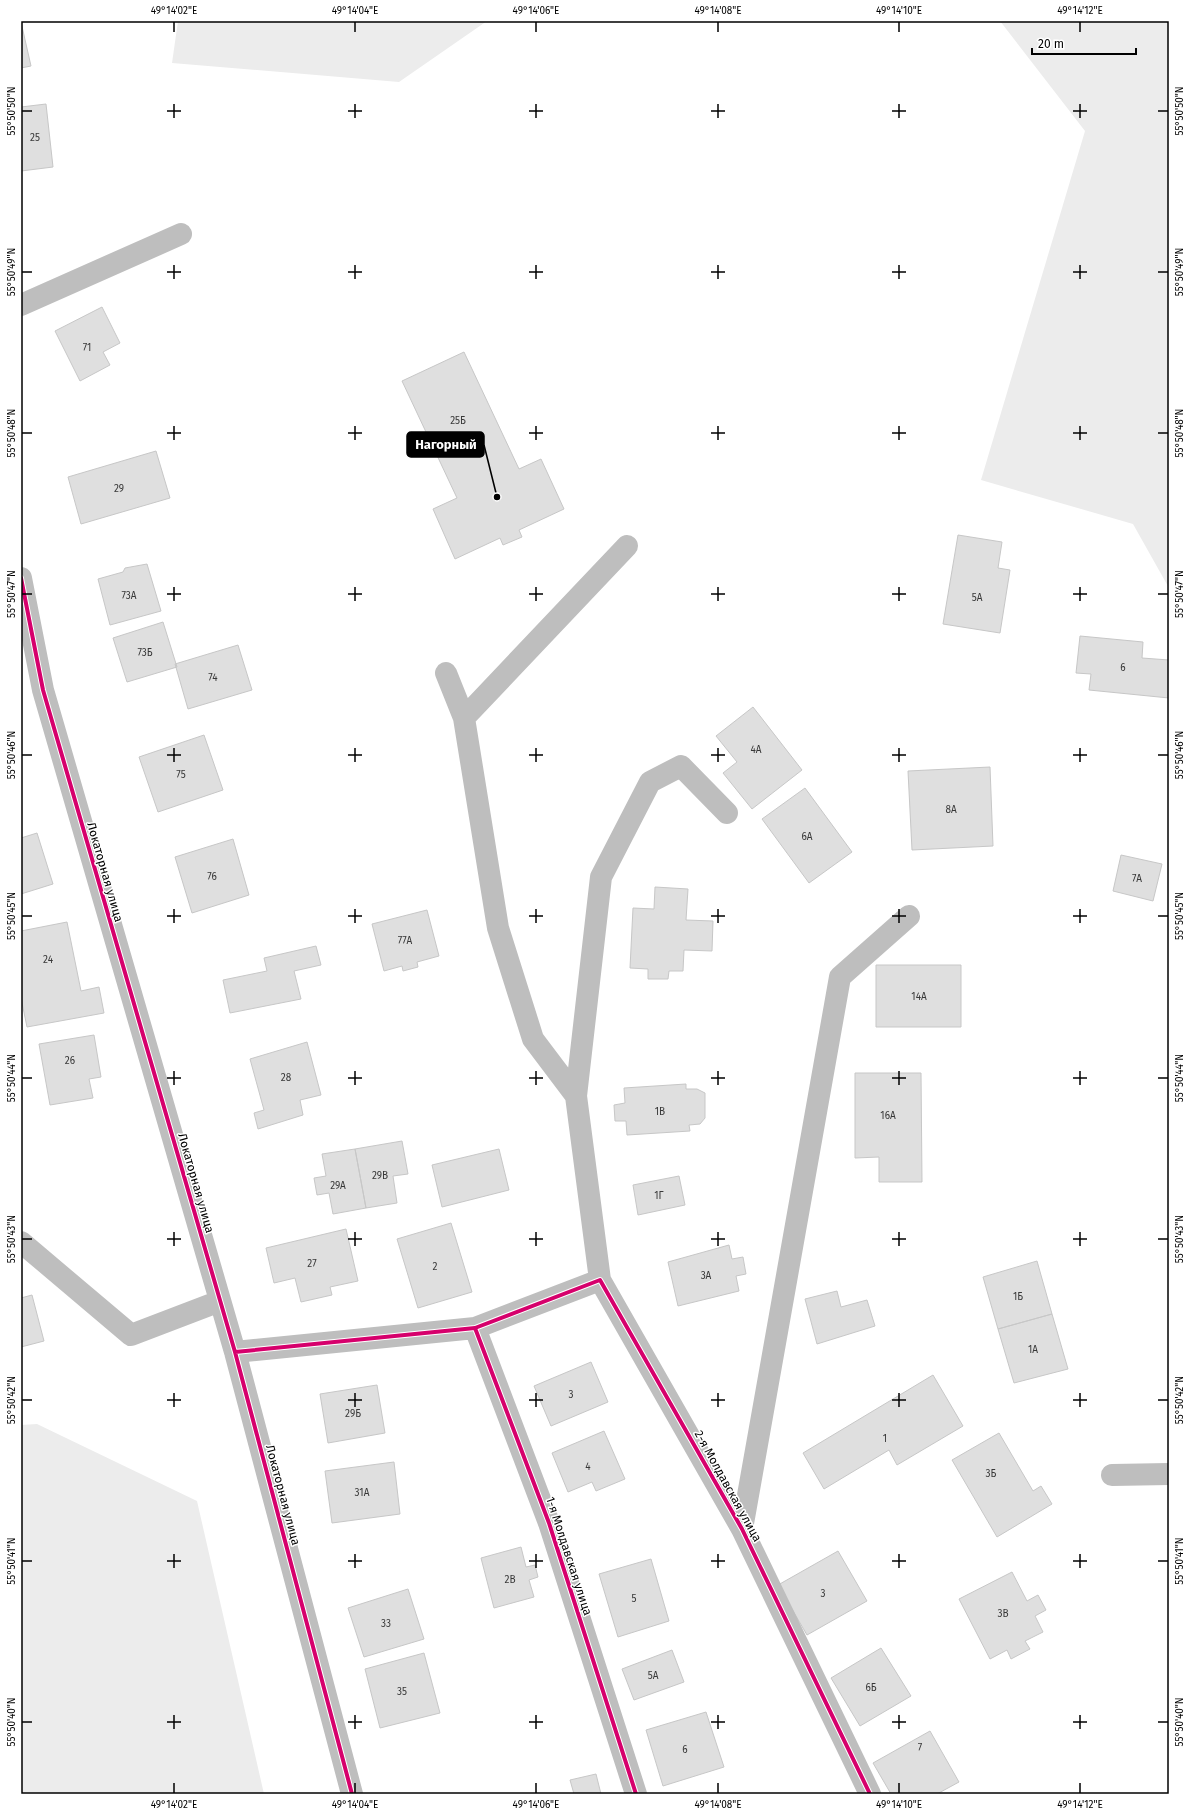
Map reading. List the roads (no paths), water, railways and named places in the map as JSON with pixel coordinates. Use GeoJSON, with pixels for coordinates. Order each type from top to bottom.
{"type":"FeatureCollection","features":[{"type":"Feature","properties":{"kind":"street"},"geometry":{"type":"LineString","coordinates":[[21,305],[181,234]]}},
{"type":"Feature","properties":{"kind":"street"},"geometry":{"type":"LineString","coordinates":[[464,718],[627,546]]}},
{"type":"Feature","properties":{"kind":"street","name":"Локаторная улица"},"geometry":{"type":"LineString","coordinates":[[21,578],[50,718],[235,1352],[352,1794]]}},
{"type":"Feature","properties":{"kind":"street"},"geometry":{"type":"LineString","coordinates":[[446,673],[464,718],[498,928],[533,1039],[576,1096]]}},
{"type":"Feature","properties":{"kind":"street"},"geometry":{"type":"LineString","coordinates":[[235,1352],[475,1328],[600,1280],[576,1096],[600,877],[650,782],[681,766],[707,794],[728,813]]}},
{"type":"Feature","properties":{"kind":"street"},"geometry":{"type":"LineString","coordinates":[[742,1529],[840,978],[909,916]]}},
{"type":"Feature","properties":{"kind":"street"},"geometry":{"type":"LineString","coordinates":[[23,1246],[131,1335],[220,1301]]}},
{"type":"Feature","properties":{"kind":"street","name":"2-я Молдавская улица"},"geometry":{"type":"LineString","coordinates":[[600,1280],[742,1529],[870,1794]]}},
{"type":"Feature","properties":{"kind":"street","name":"1-я Молдавская улица"},"geometry":{"type":"LineString","coordinates":[[475,1328],[549,1523],[636,1794]]}},
{"type":"Feature","properties":{"kind":"street"},"geometry":{"type":"LineString","coordinates":[[1112,1475],[1169,1474]]}},
{"type":"Feature","properties":{"kind":"place","name":"Нагорный"},"geometry":{"type":"Point","coordinates":[497,497]}}]}
